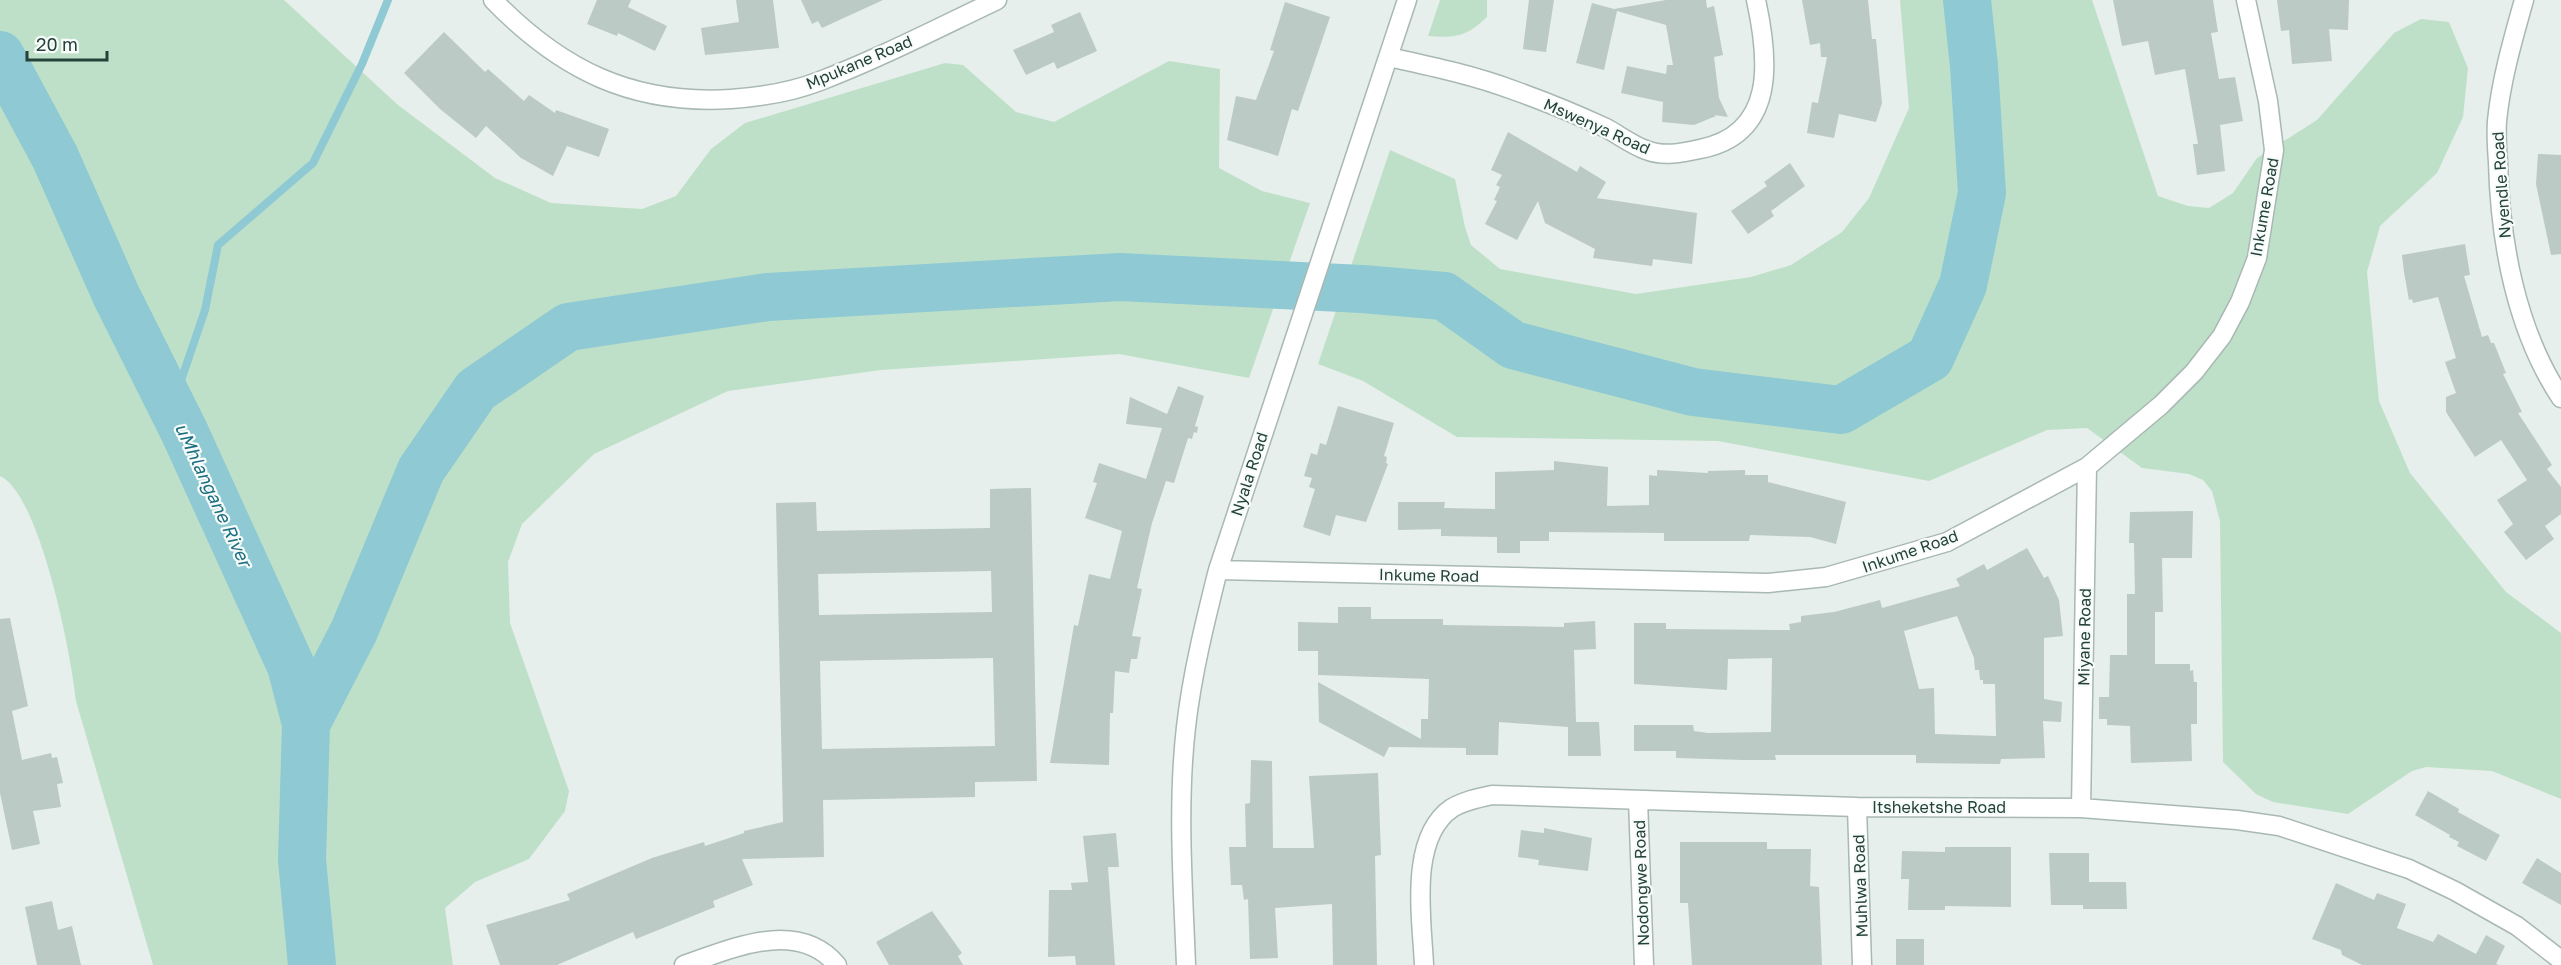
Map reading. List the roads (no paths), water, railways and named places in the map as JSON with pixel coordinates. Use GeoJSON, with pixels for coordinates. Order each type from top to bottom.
{"type":"FeatureCollection","features":[{"type":"Feature","properties":{"kind":"street","name":"Mpukane Road"},"geometry":{"type":"LineString","coordinates":[[493,0],[517,24],[551,50],[599,79],[640,93],[691,100],[753,97],[818,82],[997,0]]}},
{"type":"Feature","properties":{"kind":"street","name":"Nyala Road"},"geometry":{"type":"LineString","coordinates":[[1186,965],[1182,860],[1185,729],[1197,654],[1218,570],[1407,0]]}},
{"type":"Feature","properties":{"kind":"street","name":"Mswenya Road"},"geometry":{"type":"LineString","coordinates":[[1389,57],[1447,70],[1512,90],[1605,128],[1646,150],[1663,154],[1687,152],[1726,140],[1741,130],[1758,102],[1764,85],[1766,60],[1756,0]]}},
{"type":"Feature","properties":{"kind":"street","name":"Inkume Road"},"geometry":{"type":"LineString","coordinates":[[1218,570],[1768,583],[1826,577],[1947,542],[2087,467],[2161,405],[2194,372],[2222,336],[2240,302],[2257,258],[2274,150],[2268,101],[2246,0]]}},
{"type":"Feature","properties":{"kind":"street","name":"Nyendle Road"},"geometry":{"type":"LineString","coordinates":[[2524,0],[2510,54],[2497,122],[2499,195],[2508,261],[2525,324],[2551,383],[2561,398]]}},
{"type":"Feature","properties":{"kind":"street","name":"Miyane Road"},"geometry":{"type":"LineString","coordinates":[[2081,808],[2087,467]]}},
{"type":"Feature","properties":{"kind":"street","name":"Itsheketshe Road"},"geometry":{"type":"LineString","coordinates":[[1424,965],[1423,858],[1430,832],[1452,809],[1469,800],[1492,795],[1857,807],[2081,808],[2237,819],[2279,826],[2409,869],[2455,891],[2517,926],[2561,960]]}},
{"type":"Feature","properties":{"kind":"street","name":"Nodongwe Road"},"geometry":{"type":"LineString","coordinates":[[1638,800],[1644,965]]}},
{"type":"Feature","properties":{"kind":"street","name":"Muhlwa Road"},"geometry":{"type":"LineString","coordinates":[[1857,807],[1862,965]]}},
{"type":"Feature","properties":{"kind":"street"},"geometry":{"type":"LineString","coordinates":[[684,965],[745,944],[774,940],[797,942],[816,948],[837,965]]}},
{"type":"Feature","properties":{"kind":"waterway"},"geometry":{"type":"LineString","coordinates":[[172,407],[205,310],[218,245],[313,163],[362,64],[388,0]]}},
{"type":"Feature","properties":{"kind":"waterway"},"geometry":{"type":"LineString","coordinates":[[306,724],[354,631],[421,470],[476,390],[568,327],[768,297],[1120,277],[1362,289],[1444,296],[1513,345],[1693,392],[1841,410],[1930,358],[1963,285],[1982,193],[1974,66],[1967,0]]}},
{"type":"Feature","properties":{"kind":"waterway","name":"uMhlangane River"},"geometry":{"type":"LineString","coordinates":[[0,55],[55,157],[116,295],[184,431],[291,666],[306,724],[302,860],[312,965]]}}]}
